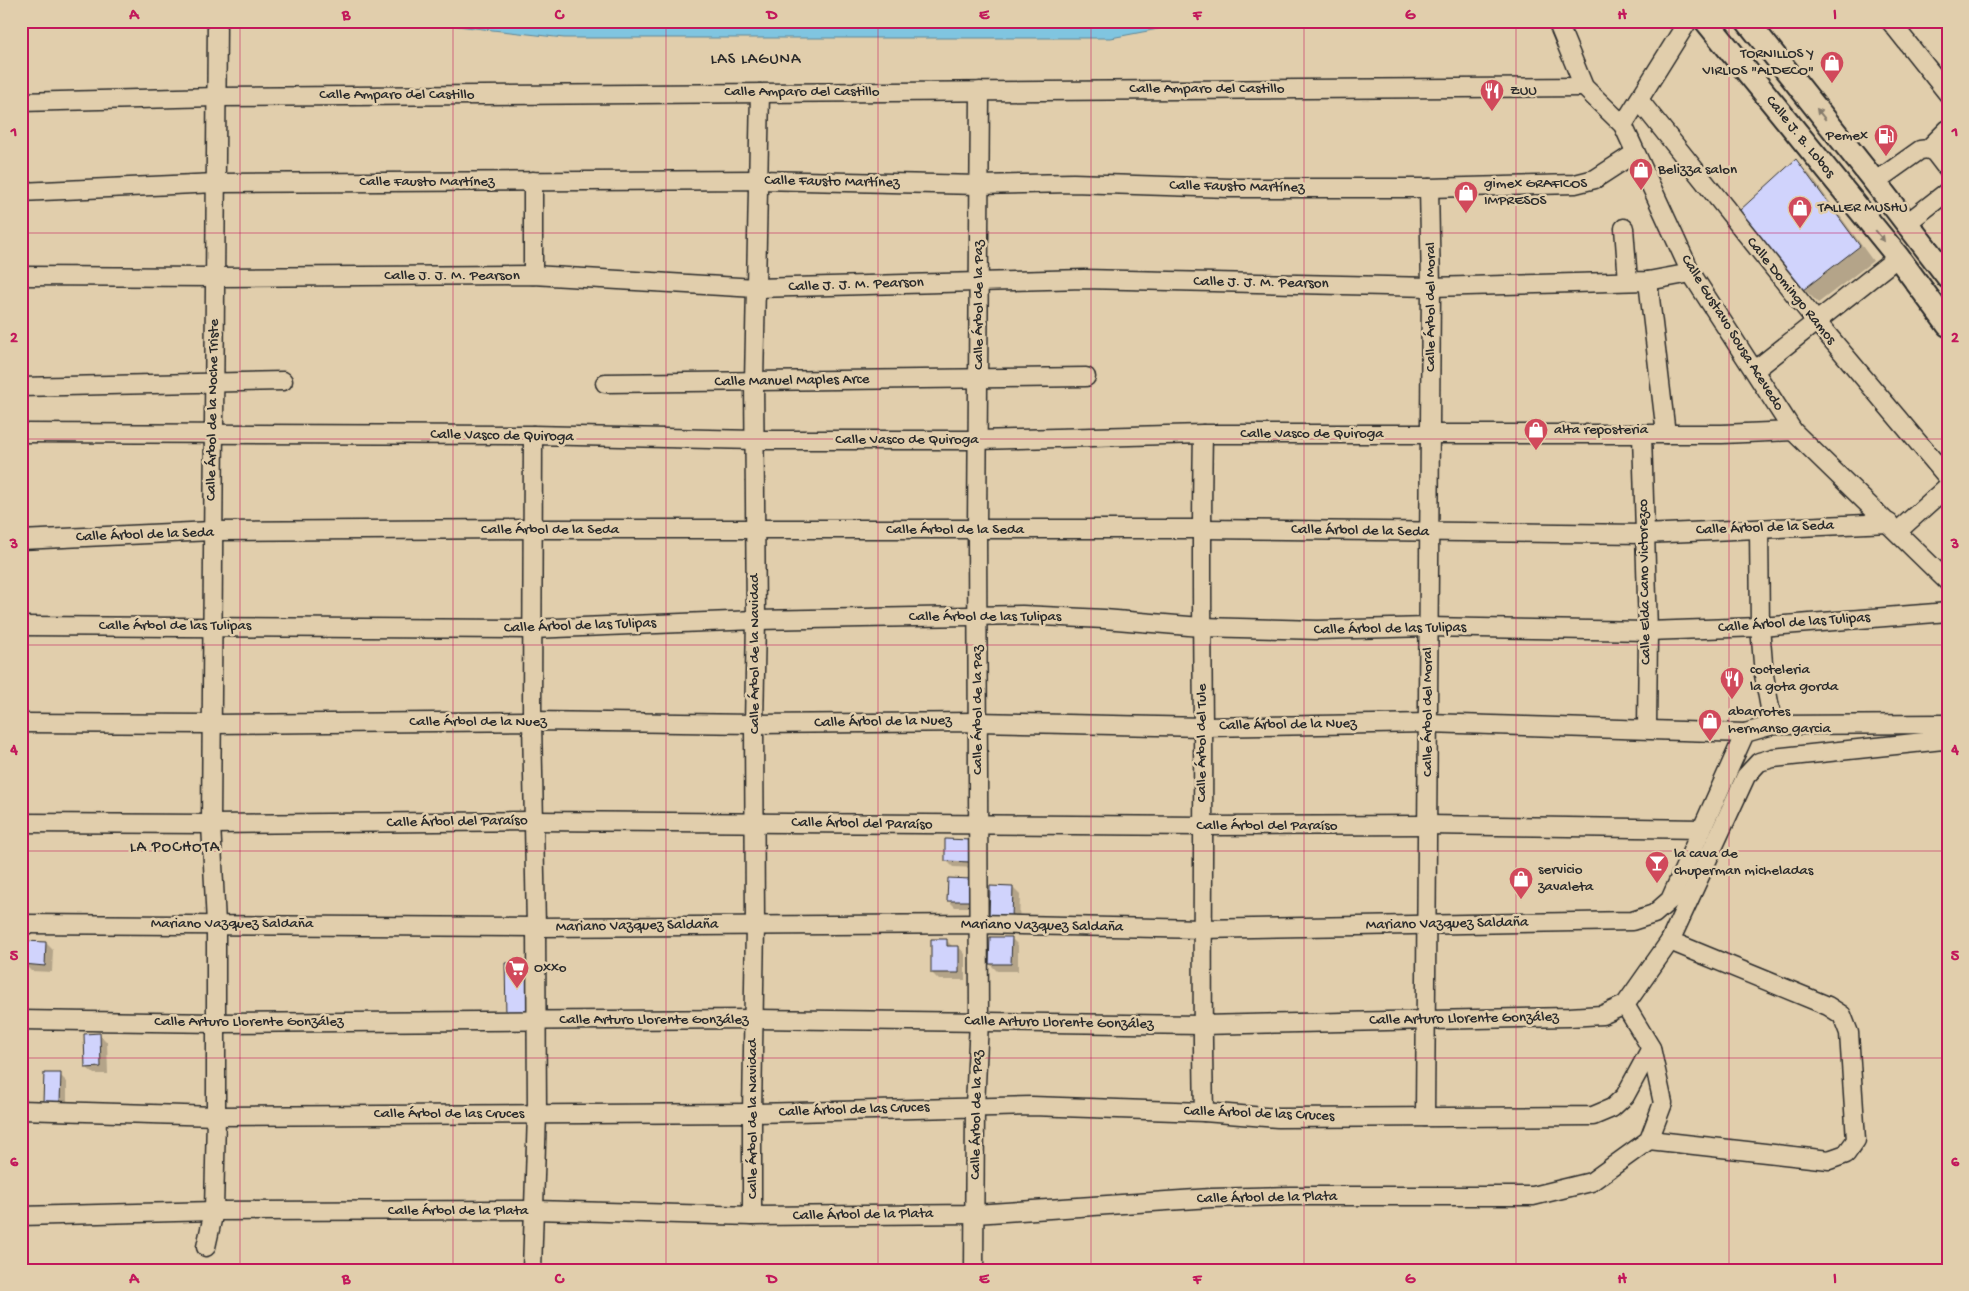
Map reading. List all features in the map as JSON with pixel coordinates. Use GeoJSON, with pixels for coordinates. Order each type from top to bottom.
{"type":"FeatureCollection","features":[{"type":"Feature","properties":{"kind":"main road","name":"Calle J. B. Lobos"},"geometry":{"type":"LineString","coordinates":[[1706,21],[1898,257],[1948,325]]}},
{"type":"Feature","properties":{"kind":"main road","name":"Calle J. B. Lobos"},"geometry":{"type":"LineString","coordinates":[[1747,21],[1876,182],[1948,277]]}},
{"type":"Feature","properties":{"kind":"street","name":"Calle Árbol de la Noche Triste"},"geometry":{"type":"LineString","coordinates":[[206,1247],[214,1211],[216,1116],[216,924],[210,824],[217,21]]}},
{"type":"Feature","properties":{"kind":"street","name":"Calle Gustavo Sousa Acevedo"},"geometry":{"type":"LineString","coordinates":[[1557,21],[1584,87],[1623,125],[1691,274],[1793,431],[1948,582]]}},
{"type":"Feature","properties":{"kind":"street"},"geometry":{"type":"LineString","coordinates":[[1623,125],[1688,21]]}},
{"type":"Feature","properties":{"kind":"street"},"geometry":{"type":"LineString","coordinates":[[1890,21],[1948,94]]}},
{"type":"Feature","properties":{"kind":"street","name":"Calle Amparo del Castillo"},"geometry":{"type":"LineString","coordinates":[[21,102],[216,96],[1584,87]]}},
{"type":"Feature","properties":{"kind":"street","name":"Calle Árbol de la Paz"},"geometry":{"type":"LineString","coordinates":[[974,1270],[976,1214],[975,1106],[979,1021],[977,530],[980,91]]}},
{"type":"Feature","properties":{"kind":"street","name":"Calle Árbol de la Navidad"},"geometry":{"type":"LineString","coordinates":[[752,1216],[756,620],[754,382],[760,93]]}},
{"type":"Feature","properties":{"kind":"street","name":"Calle Domingo Ramos"},"geometry":{"type":"LineString","coordinates":[[1638,100],[1816,321],[1948,478]]}},
{"type":"Feature","properties":{"kind":"street"},"geometry":{"type":"LineString","coordinates":[[1928,149],[1948,129]]}},
{"type":"Feature","properties":{"kind":"street"},"geometry":{"type":"LineString","coordinates":[[1876,182],[1920,150],[1928,149],[1935,153],[1948,170]]}},
{"type":"Feature","properties":{"kind":"street","name":"Calle Fausto Martínez"},"geometry":{"type":"LineString","coordinates":[[21,192],[216,183],[759,180],[979,185],[1072,183],[1228,188],[1429,188],[1575,184],[1595,179],[1635,153]]}},
{"type":"Feature","properties":{"kind":"street"},"geometry":{"type":"LineString","coordinates":[[533,181],[533,276]]}},
{"type":"Feature","properties":{"kind":"street","name":"Calle Árbol del Moral"},"geometry":{"type":"LineString","coordinates":[[1425,1117],[1432,287],[1429,188]]}},
{"type":"Feature","properties":{"kind":"street"},"geometry":{"type":"LineString","coordinates":[[1907,223],[1948,191]]}},
{"type":"Feature","properties":{"kind":"street"},"geometry":{"type":"LineString","coordinates":[[1624,228],[1628,281]]}},
{"type":"Feature","properties":{"kind":"street"},"geometry":{"type":"LineString","coordinates":[[1755,370],[1898,257]]}},
{"type":"Feature","properties":{"kind":"street","name":"Calle J. J. M. Pearson"},"geometry":{"type":"LineString","coordinates":[[21,276],[533,276],[756,288],[1084,279],[1432,287],[1648,281],[1691,274]]}},
{"type":"Feature","properties":{"kind":"street"},"geometry":{"type":"LineString","coordinates":[[1648,281],[1666,434]]}},
{"type":"Feature","properties":{"kind":"street","name":"Calle Manuel Maples Arce"},"geometry":{"type":"LineString","coordinates":[[605,383],[1086,377]]}},
{"type":"Feature","properties":{"kind":"street"},"geometry":{"type":"LineString","coordinates":[[21,387],[283,381]]}},
{"type":"Feature","properties":{"kind":"street","name":"Calle Vasco de Quiroga"},"geometry":{"type":"LineString","coordinates":[[21,433],[533,435],[754,440],[978,440],[1202,434],[1642,435],[1793,431]]}},
{"type":"Feature","properties":{"kind":"street","name":"Calle Árbol del Tule"},"geometry":{"type":"LineString","coordinates":[[1202,434],[1200,529],[1203,727],[1202,1025],[1204,1112]]}},
{"type":"Feature","properties":{"kind":"street"},"geometry":{"type":"LineString","coordinates":[[532,1270],[537,1114],[532,722],[533,435]]}},
{"type":"Feature","properties":{"kind":"street","name":"Calle Elda Cano Victorezco"},"geometry":{"type":"LineString","coordinates":[[1642,435],[1648,631],[1647,729]]}},
{"type":"Feature","properties":{"kind":"street"},"geometry":{"type":"LineString","coordinates":[[1893,527],[1948,486]]}},
{"type":"Feature","properties":{"kind":"street","name":"Calle Árbol de la Seda"},"geometry":{"type":"LineString","coordinates":[[21,540],[212,531],[1200,529],[1644,534],[1759,529],[1893,527]]}},
{"type":"Feature","properties":{"kind":"street"},"geometry":{"type":"LineString","coordinates":[[1759,529],[1760,627],[1764,675],[1773,725]]}},
{"type":"Feature","properties":{"kind":"street","name":"Calle Árbol de las Tulipas"},"geometry":{"type":"LineString","coordinates":[[21,626],[532,629],[756,620],[1022,616],[1104,619],[1201,627],[1318,630],[1428,627],[1648,631],[1760,627],[1948,612]]}},
{"type":"Feature","properties":{"kind":"street","name":"Calle Árbol de la Nuez"},"geometry":{"type":"LineString","coordinates":[[21,723],[532,722],[754,724],[978,722],[1203,727],[1428,723],[1745,732]]}},
{"type":"Feature","properties":{"kind":"street"},"geometry":{"type":"LineString","coordinates":[[1745,732],[1773,725],[1948,724]]}},
{"type":"Feature","properties":{"kind":"street","name":"Mariano Vazquez Saldaña"},"geometry":{"type":"LineString","coordinates":[[21,924],[536,927],[755,924],[979,924],[1202,929],[1632,921],[1654,914],[1670,900],[1745,732]]}},
{"type":"Feature","properties":{"kind":"street"},"geometry":{"type":"LineString","coordinates":[[1670,941],[1828,1006],[1842,1015],[1849,1033],[1856,1140],[1846,1154],[1829,1160],[1649,1140],[1663,1103],[1651,1048],[1625,1005],[1670,941],[1746,776],[1759,762],[1773,758],[1943,740],[1948,736]]}},
{"type":"Feature","properties":{"kind":"street","name":"Calle Árbol del Paraíso"},"geometry":{"type":"LineString","coordinates":[[21,823],[210,824],[534,821],[1202,826],[1427,825],[1702,829]]}},
{"type":"Feature","properties":{"kind":"street","name":"Calle Arturo Llorente González"},"geometry":{"type":"LineString","coordinates":[[21,1020],[216,1023],[754,1019],[1202,1025],[1577,1017],[1602,1015],[1625,1005]]}},
{"type":"Feature","properties":{"kind":"street","name":"Calle Árbol de las Cruces"},"geometry":{"type":"LineString","coordinates":[[21,1110],[216,1116],[752,1113],[1032,1106],[1204,1112],[1278,1118],[1593,1116],[1612,1108],[1625,1096],[1651,1048]]}},
{"type":"Feature","properties":{"kind":"street","name":"Calle Árbol de la Plata"},"geometry":{"type":"LineString","coordinates":[[21,1216],[214,1211],[535,1210],[752,1216],[976,1214],[1211,1198],[1290,1196],[1533,1196],[1591,1182],[1649,1140]]}},
{"type":"Feature","properties":{"kind":"water"},"geometry":{"type":"Polygon","coordinates":[[[412,21],[1200,21],[1111,38],[564,38],[412,21]]]}},
{"type":"Feature","properties":{"kind":"building","name":"TALLER MUSHU"},"geometry":{"type":"Polygon","coordinates":[[[1796,159],[1860,246],[1803,290],[1739,211],[1796,159]]]}},
{"type":"Feature","properties":{"kind":"building"},"geometry":{"type":"Polygon","coordinates":[[[945,839],[971,840],[971,862],[945,861],[945,839]]]}},
{"type":"Feature","properties":{"kind":"building"},"geometry":{"type":"Polygon","coordinates":[[[948,878],[971,879],[971,901],[947,901],[948,878]]]}},
{"type":"Feature","properties":{"kind":"building"},"geometry":{"type":"Polygon","coordinates":[[[990,886],[1013,887],[1012,918],[989,917],[990,886]]]}},
{"type":"Feature","properties":{"kind":"building"},"geometry":{"type":"Polygon","coordinates":[[[990,937],[1012,937],[1011,964],[989,964],[990,937]]]}},
{"type":"Feature","properties":{"kind":"building"},"geometry":{"type":"Polygon","coordinates":[[[931,939],[947,939],[947,946],[959,946],[959,973],[931,973],[931,939]]]}},
{"type":"Feature","properties":{"kind":"building"},"geometry":{"type":"Polygon","coordinates":[[[24,941],[46,942],[45,966],[23,964],[24,941]]]}},
{"type":"Feature","properties":{"kind":"building","name":"Oxxo"},"geometry":{"type":"Polygon","coordinates":[[[528,962],[529,1016],[506,1016],[505,963],[528,962]]]}},
{"type":"Feature","properties":{"kind":"building"},"geometry":{"type":"Polygon","coordinates":[[[100,1033],[101,1067],[85,1068],[84,1034],[100,1033]]]}},
{"type":"Feature","properties":{"kind":"building"},"geometry":{"type":"Polygon","coordinates":[[[44,1073],[61,1073],[60,1102],[43,1102],[44,1073]]]}},
{"type":"Feature","properties":{"kind":"place","name":"TORNILLOS Y VIRLIOS \"ALDECO\""},"geometry":{"type":"Point","coordinates":[1832,84]}},
{"type":"Feature","properties":{"kind":"place","name":"ZUU"},"geometry":{"type":"Point","coordinates":[1492,112]}},
{"type":"Feature","properties":{"kind":"place","name":"Pemex"},"geometry":{"type":"Point","coordinates":[1886,157]}},
{"type":"Feature","properties":{"kind":"place","name":"Belizza salon"},"geometry":{"type":"Point","coordinates":[1641,191]}},
{"type":"Feature","properties":{"kind":"place","name":"gimex GRAFICOS IMPRESOS"},"geometry":{"type":"Point","coordinates":[1466,214]}},
{"type":"Feature","properties":{"kind":"place","name":"TALLER MUSHU"},"geometry":{"type":"Point","coordinates":[1800,229]}},
{"type":"Feature","properties":{"kind":"place","name":"alta reposteria"},"geometry":{"type":"Point","coordinates":[1536,451]}},
{"type":"Feature","properties":{"kind":"place","name":"cocteleria la gota gorda"},"geometry":{"type":"Point","coordinates":[1732,700]}},
{"type":"Feature","properties":{"kind":"place","name":"abarrotes hermanso garcia"},"geometry":{"type":"Point","coordinates":[1710,742]}},
{"type":"Feature","properties":{"kind":"place","name":"la cava de chuperman micheladas"},"geometry":{"type":"Point","coordinates":[1657,884]}},
{"type":"Feature","properties":{"kind":"place","name":"servicio zavaleta"},"geometry":{"type":"Point","coordinates":[1521,900]}},
{"type":"Feature","properties":{"kind":"place","name":"Oxxo"},"geometry":{"type":"Point","coordinates":[517,989]}},
{"type":"Feature","properties":{"kind":"district","name":"LAS LAGUNA"},"geometry":{"type":"Point","coordinates":[756,60]}},
{"type":"Feature","properties":{"kind":"district","name":"LA POCHOTA"},"geometry":{"type":"Point","coordinates":[175,848]}}]}
